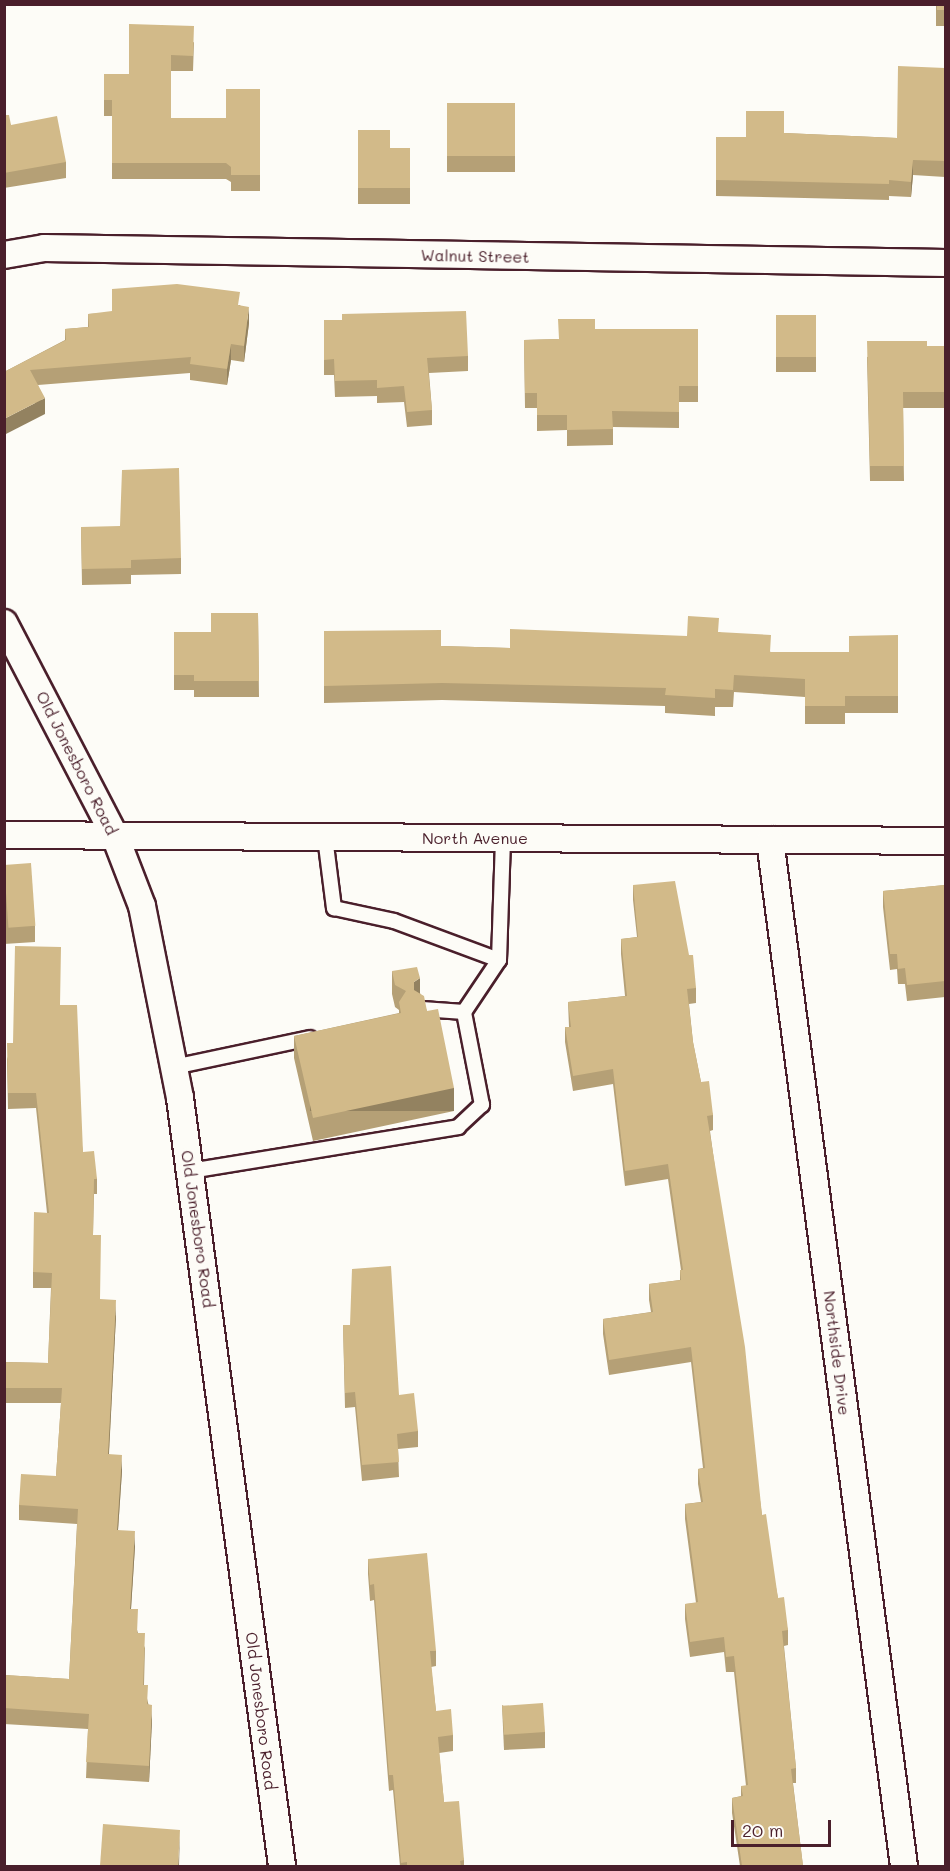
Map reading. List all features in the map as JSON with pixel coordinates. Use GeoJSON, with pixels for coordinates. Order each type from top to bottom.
{"type":"FeatureCollection","features":[{"type":"Feature","properties":{"kind":"street","name":"Walnut Street"},"geometry":{"type":"LineString","coordinates":[[4,255],[44,249],[945,263]]}},
{"type":"Feature","properties":{"kind":"street","name":"Old Jonesboro Road"},"geometry":{"type":"LineString","coordinates":[[4,623],[115,836],[142,906],[174,1067],[190,1171],[282,1866]]}},
{"type":"Feature","properties":{"kind":"street","name":"North Avenue"},"geometry":{"type":"LineString","coordinates":[[4,835],[945,841]]}},
{"type":"Feature","properties":{"kind":"street","name":"Northside Drive"},"geometry":{"type":"LineString","coordinates":[[770,840],[904,1866]]}},
{"type":"Feature","properties":{"kind":"lane"},"geometry":{"type":"LineString","coordinates":[[325,837],[334,908],[394,921],[499,960]]}},
{"type":"Feature","properties":{"kind":"lane"},"geometry":{"type":"LineString","coordinates":[[190,1171],[458,1127],[482,1105],[464,1012],[499,960],[503,838]]}},
{"type":"Feature","properties":{"kind":"lane"},"geometry":{"type":"LineString","coordinates":[[422,1009],[464,1012]]}},
{"type":"Feature","properties":{"kind":"lane"},"geometry":{"type":"LineString","coordinates":[[174,1067],[322,1035]]}},
{"type":"Feature","properties":{"kind":"building"},"geometry":{"type":"Polygon","coordinates":[[[937,4],[945,4],[945,10],[937,10],[937,4]]]}},
{"type":"Feature","properties":{"kind":"building"},"geometry":{"type":"Polygon","coordinates":[[[129,24],[194,26],[193,56],[171,55],[171,118],[226,118],[226,89],[260,89],[260,175],[231,175],[231,167],[226,163],[112,163],[112,100],[104,100],[104,74],[129,74],[129,24]]]}},
{"type":"Feature","properties":{"kind":"building"},"geometry":{"type":"Polygon","coordinates":[[[898,66],[945,68],[945,161],[913,160],[911,182],[889,180],[889,184],[716,180],[716,137],[746,137],[746,111],[784,111],[784,133],[897,138],[898,66]]]}},
{"type":"Feature","properties":{"kind":"building"},"geometry":{"type":"Polygon","coordinates":[[[447,103],[515,103],[515,156],[447,156],[447,103]]]}},
{"type":"Feature","properties":{"kind":"building"},"geometry":{"type":"Polygon","coordinates":[[[4,115],[9,115],[11,125],[57,116],[66,162],[4,173],[4,115]]]}},
{"type":"Feature","properties":{"kind":"building"},"geometry":{"type":"Polygon","coordinates":[[[358,130],[390,130],[390,148],[410,148],[410,188],[358,188],[358,130]]]}},
{"type":"Feature","properties":{"kind":"building"},"geometry":{"type":"Polygon","coordinates":[[[177,284],[240,292],[238,305],[249,307],[244,346],[231,344],[227,369],[190,364],[191,357],[30,370],[45,398],[4,419],[4,372],[66,340],[65,329],[89,327],[88,314],[112,311],[112,289],[177,284]]]}},
{"type":"Feature","properties":{"kind":"building"},"geometry":{"type":"Polygon","coordinates":[[[466,311],[468,356],[427,358],[432,410],[407,412],[404,386],[377,388],[377,380],[335,381],[334,359],[324,360],[324,320],[342,320],[342,314],[466,311]]]}},
{"type":"Feature","properties":{"kind":"building"},"geometry":{"type":"Polygon","coordinates":[[[776,315],[816,315],[816,357],[776,357],[776,315]]]}},
{"type":"Feature","properties":{"kind":"building"},"geometry":{"type":"Polygon","coordinates":[[[558,319],[595,319],[595,329],[698,329],[698,386],[679,386],[679,412],[612,411],[613,429],[567,430],[567,415],[537,415],[537,393],[525,393],[524,340],[559,339],[558,319]]]}},
{"type":"Feature","properties":{"kind":"building"},"geometry":{"type":"Polygon","coordinates":[[[867,341],[927,341],[927,346],[945,346],[945,392],[903,392],[904,466],[870,466],[867,341]]]}},
{"type":"Feature","properties":{"kind":"building"},"geometry":{"type":"Polygon","coordinates":[[[179,468],[181,558],[131,560],[131,568],[82,569],[81,527],[120,526],[122,470],[179,468]]]}},
{"type":"Feature","properties":{"kind":"building"},"geometry":{"type":"Polygon","coordinates":[[[211,613],[258,613],[259,681],[194,681],[194,675],[174,675],[174,632],[211,632],[211,613]]]}},
{"type":"Feature","properties":{"kind":"building"},"geometry":{"type":"Polygon","coordinates":[[[688,616],[719,618],[718,632],[771,635],[770,652],[849,652],[849,636],[898,635],[898,696],[845,696],[845,706],[805,706],[805,679],[734,675],[733,690],[715,689],[715,698],[665,695],[666,688],[442,683],[324,686],[324,631],[441,630],[441,646],[510,648],[510,629],[687,636],[688,616]]]}},
{"type":"Feature","properties":{"kind":"building"},"geometry":{"type":"Polygon","coordinates":[[[31,863],[35,926],[8,928],[4,865],[31,863]]]}},
{"type":"Feature","properties":{"kind":"building"},"geometry":{"type":"Polygon","coordinates":[[[675,881],[689,955],[693,955],[696,988],[687,989],[693,1042],[701,1082],[709,1081],[713,1115],[707,1116],[745,1347],[762,1515],[766,1514],[778,1598],[784,1597],[788,1630],[782,1631],[796,1768],[791,1769],[803,1866],[742,1866],[732,1798],[743,1796],[741,1786],[748,1785],[734,1656],[726,1657],[724,1637],[690,1642],[685,1604],[698,1602],[685,1504],[703,1502],[698,1469],[705,1468],[691,1347],[609,1360],[603,1319],[653,1312],[649,1284],[681,1280],[680,1270],[683,1270],[668,1164],[625,1171],[613,1069],[573,1076],[565,1027],[571,1027],[568,1002],[627,996],[621,939],[638,937],[633,885],[675,881]]]}},
{"type":"Feature","properties":{"kind":"building"},"geometry":{"type":"Polygon","coordinates":[[[945,885],[945,981],[907,985],[905,968],[898,969],[897,954],[890,954],[883,891],[945,885]]]}},
{"type":"Feature","properties":{"kind":"building"},"geometry":{"type":"Polygon","coordinates":[[[15,946],[61,947],[60,1005],[77,1005],[83,1152],[94,1151],[97,1179],[94,1179],[93,1235],[101,1235],[100,1299],[116,1300],[108,1454],[122,1455],[117,1530],[135,1531],[130,1609],[138,1609],[137,1633],[145,1633],[143,1685],[148,1685],[147,1704],[152,1705],[149,1766],[86,1762],[89,1714],[4,1708],[4,1675],[69,1679],[78,1509],[19,1505],[21,1474],[56,1476],[62,1388],[4,1388],[4,1362],[48,1363],[52,1273],[33,1272],[34,1212],[49,1213],[36,1093],[8,1093],[7,1043],[13,1043],[15,946]]]}},
{"type":"Feature","properties":{"kind":"building"},"geometry":{"type":"Polygon","coordinates":[[[417,967],[420,978],[414,982],[414,990],[424,996],[427,1011],[438,1009],[454,1088],[313,1118],[294,1036],[401,1013],[399,1002],[406,991],[395,985],[392,971],[417,967]]]}},
{"type":"Feature","properties":{"kind":"building"},"geometry":{"type":"Polygon","coordinates":[[[391,1266],[399,1395],[414,1393],[418,1431],[397,1434],[399,1462],[362,1465],[355,1392],[345,1393],[343,1325],[350,1325],[352,1269],[391,1266]]]}},
{"type":"Feature","properties":{"kind":"building"},"geometry":{"type":"Polygon","coordinates":[[[427,1553],[436,1651],[430,1651],[436,1711],[451,1709],[453,1735],[438,1737],[444,1802],[459,1801],[464,1860],[460,1861],[461,1866],[407,1866],[407,1862],[401,1863],[393,1775],[389,1775],[374,1584],[370,1585],[368,1559],[427,1553]]]}},
{"type":"Feature","properties":{"kind":"building"},"geometry":{"type":"Polygon","coordinates":[[[543,1703],[545,1732],[504,1735],[502,1706],[543,1703]]]}},
{"type":"Feature","properties":{"kind":"building"},"geometry":{"type":"Polygon","coordinates":[[[103,1824],[180,1830],[178,1866],[100,1866],[103,1824]]]}}]}
